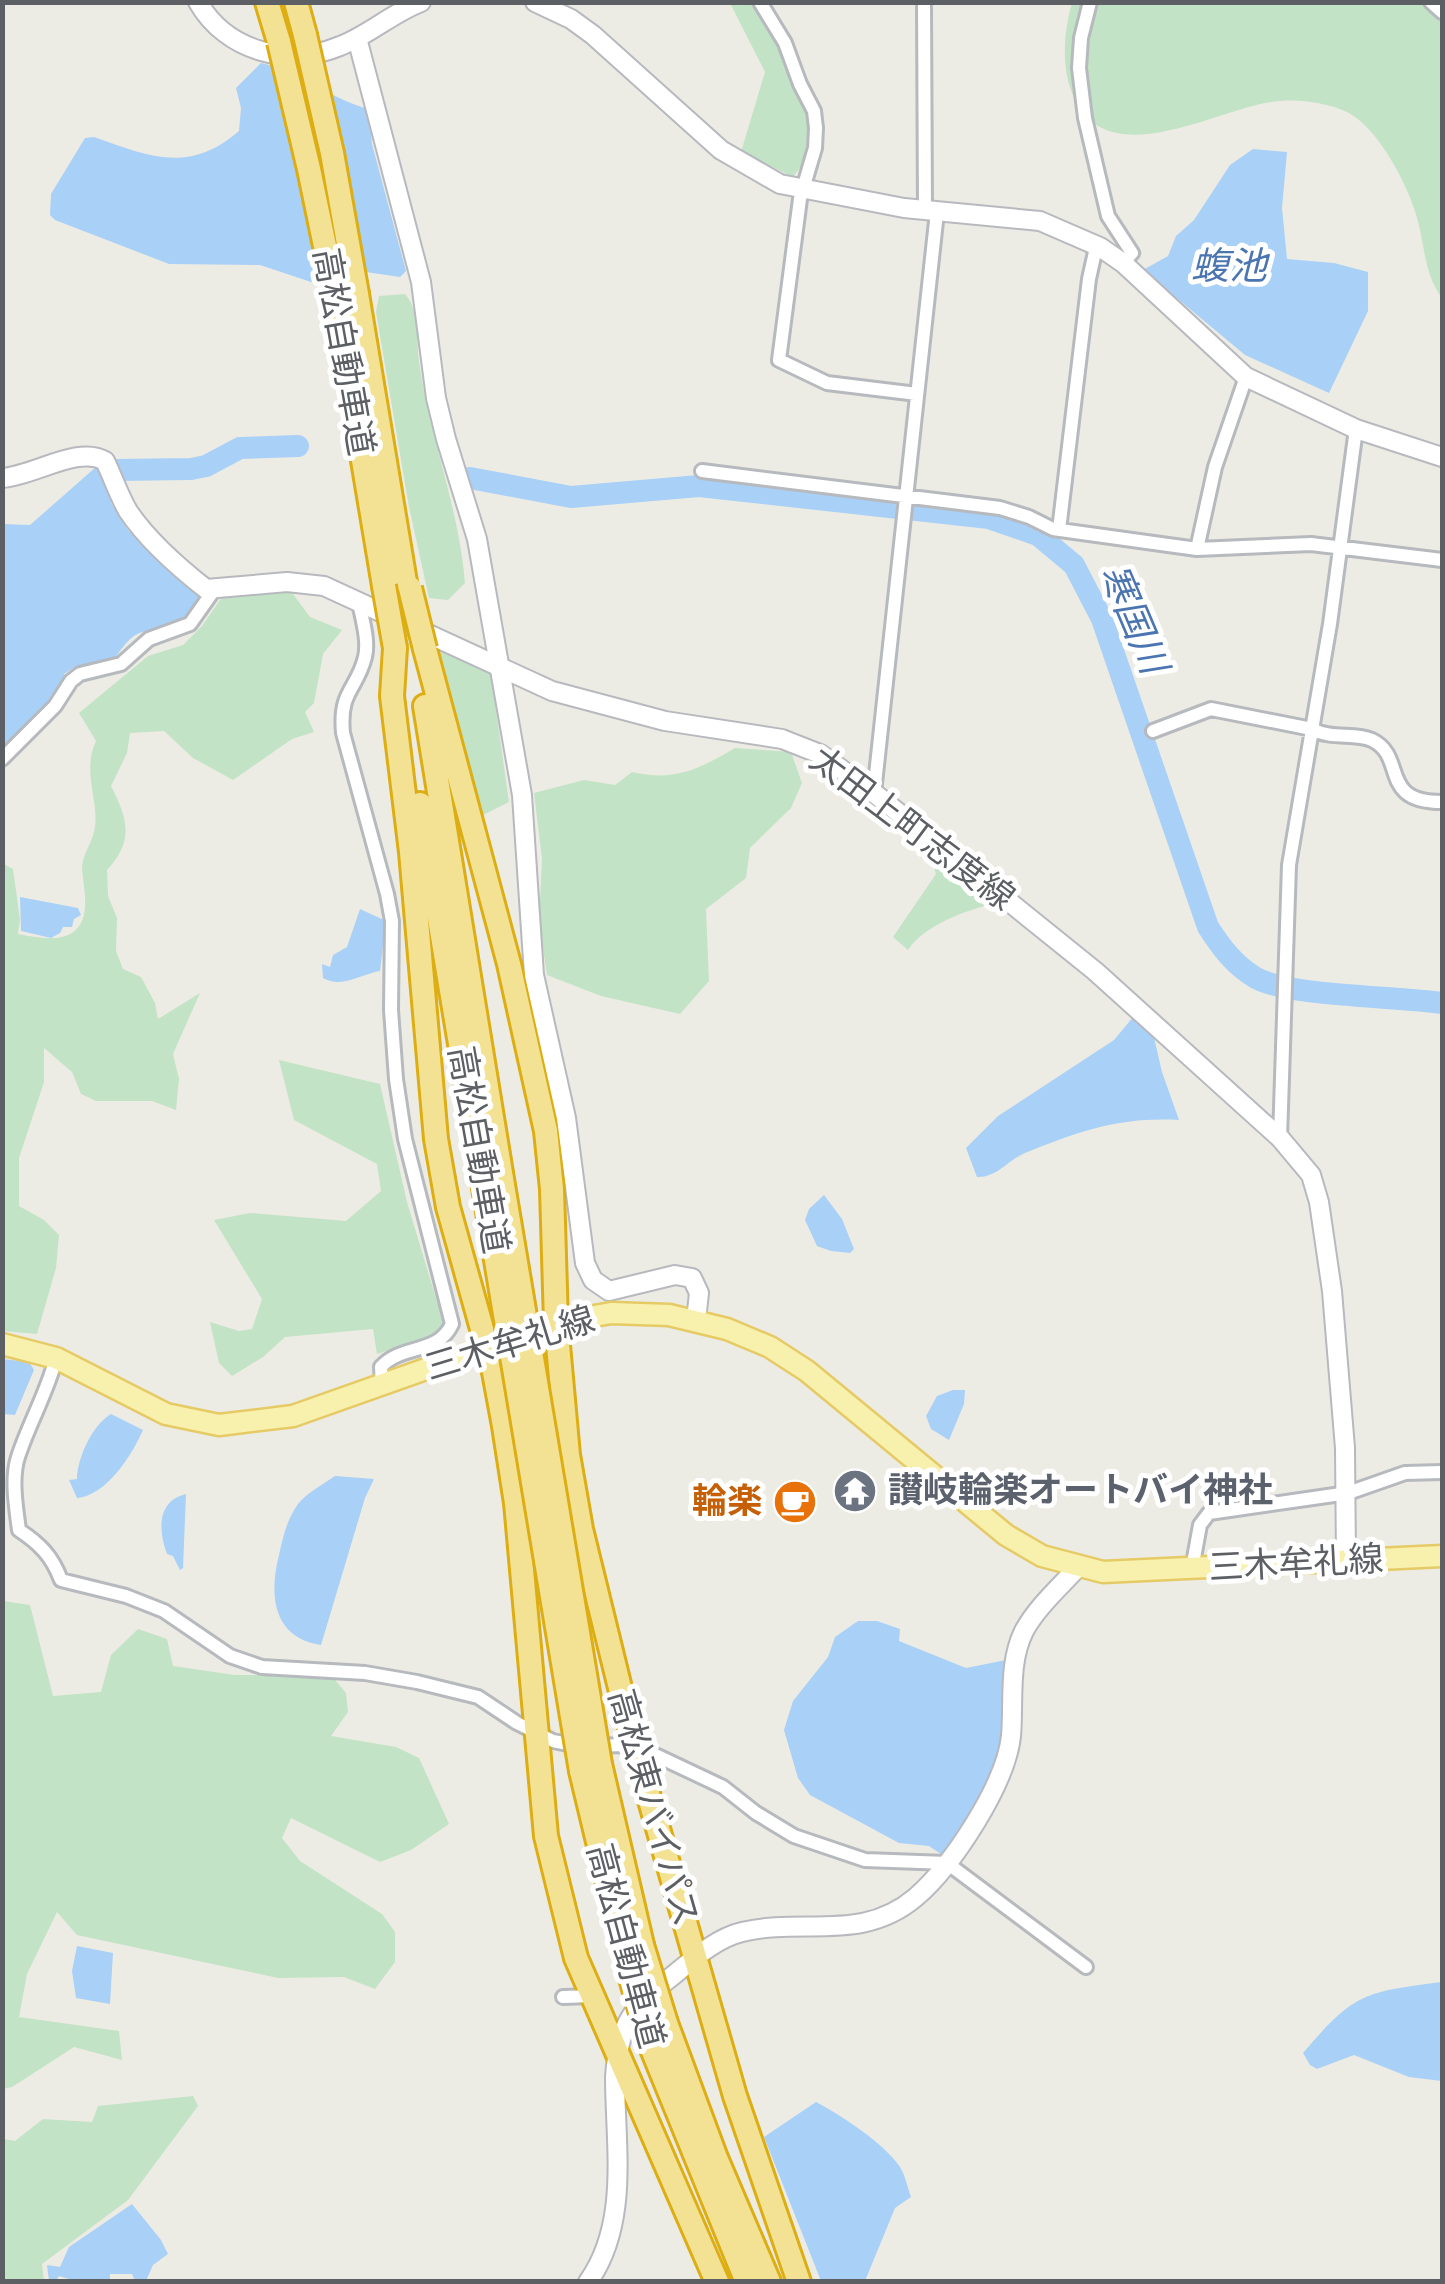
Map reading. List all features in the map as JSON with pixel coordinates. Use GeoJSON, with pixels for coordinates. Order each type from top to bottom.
{"type":"FeatureCollection","features":[{"type":"Feature","properties":{"kind":"highway","name":"高松自動車道"},"geometry":{"type":"LineString","coordinates":[[267,2],[347,296],[394,517],[400,587]]}},
{"type":"Feature","properties":{"kind":"highway","name":"高松自動車道"},"geometry":{"type":"LineString","coordinates":[[296,2],[332,152],[347,296],[412,648],[493,1180],[590,1768],[630,1976],[650,2044],[747,2282]]}},
{"type":"Feature","properties":{"kind":"highway","name":"高松東バイパス"},"geometry":{"type":"LineString","coordinates":[[412,648],[510,964],[546,1131],[552,1188],[556,1323],[568,1454],[581,1529],[634,1744],[734,2096],[800,2282]]}},
{"type":"Feature","properties":{"kind":"highway"},"geometry":{"type":"LineString","coordinates":[[412,648],[392,696],[411,852],[436,1139],[448,1207],[488,1346],[516,1503],[546,1836],[576,1958],[717,2282]]}},
{"type":"Feature","properties":{"kind":"highway","name":"高松自動車道"},"geometry":{"type":"LineString","coordinates":[[590,1768],[666,2023],[768,2282]]}},
{"type":"Feature","properties":{"kind":"main road"},"geometry":{"type":"LineString","coordinates":[[198,2],[224,36],[250,49],[304,54],[336,48],[422,2]]}},
{"type":"Feature","properties":{"kind":"main road"},"geometry":{"type":"LineString","coordinates":[[536,2],[593,35],[740,164],[780,184],[802,189],[931,212],[1040,220],[1100,246],[1246,377],[1356,429],[1442,457]]}},
{"type":"Feature","properties":{"kind":"main road"},"geometry":{"type":"LineString","coordinates":[[357,38],[421,282],[436,398],[477,539],[522,794],[534,975],[566,1118],[585,1263],[593,1280],[609,1290],[675,1275],[692,1278],[700,1293],[696,1320]]}},
{"type":"Feature","properties":{"kind":"main road"},"geometry":{"type":"LineString","coordinates":[[2,478],[29,474],[87,455],[105,462],[126,508],[140,526],[181,570],[206,589],[214,590]]}},
{"type":"Feature","properties":{"kind":"main road","name":"太田上町志度線"},"geometry":{"type":"LineString","coordinates":[[214,590],[288,582],[324,586],[552,691],[665,721],[802,744],[874,793],[1095,970],[1280,1138],[1311,1175],[1319,1202],[1332,1291],[1348,1492],[1346,1561]]}},
{"type":"Feature","properties":{"kind":"main road","name":"三木牟礼線"},"geometry":{"type":"LineString","coordinates":[[2,1344],[56,1358],[166,1414],[219,1425],[293,1416],[556,1323],[632,1312],[696,1320],[770,1347],[807,1372],[1006,1536],[1042,1556],[1103,1572],[1442,1556]]}},
{"type":"Feature","properties":{"kind":"main road"},"geometry":{"type":"LineString","coordinates":[[588,2282],[604,2259],[614,2228],[616,2053],[627,2020],[644,1997],[695,1958],[738,1933],[870,1923],[916,1896],[947,1863],[995,1790],[1008,1758],[1016,1654],[1025,1630],[1078,1567]]}},
{"type":"Feature","properties":{"kind":"street"},"geometry":{"type":"LineString","coordinates":[[760,2],[786,42],[814,111],[815,148],[802,189],[779,360],[827,383],[917,394]]}},
{"type":"Feature","properties":{"kind":"street"},"geometry":{"type":"LineString","coordinates":[[874,793],[917,394],[931,212],[924,2]]}},
{"type":"Feature","properties":{"kind":"street"},"geometry":{"type":"LineString","coordinates":[[1090,2],[1079,68],[1085,118],[1108,216],[1132,253],[1122,263]]}},
{"type":"Feature","properties":{"kind":"street"},"geometry":{"type":"LineString","coordinates":[[1431,2],[1442,12]]}},
{"type":"Feature","properties":{"kind":"street"},"geometry":{"type":"LineString","coordinates":[[1060,530],[1090,280],[1095,252],[1100,246]]}},
{"type":"Feature","properties":{"kind":"street"},"geometry":{"type":"LineString","coordinates":[[1197,549],[1215,467],[1246,377]]}},
{"type":"Feature","properties":{"kind":"street"},"geometry":{"type":"LineString","coordinates":[[1280,1138],[1290,864],[1356,429]]}},
{"type":"Feature","properties":{"kind":"street"},"geometry":{"type":"LineString","coordinates":[[702,472],[1000,508],[1060,530],[1197,549],[1291,544],[1442,560]]}},
{"type":"Feature","properties":{"kind":"street"},"geometry":{"type":"LineString","coordinates":[[2,759],[31,732],[80,674],[122,664],[148,640],[190,624],[214,590]]}},
{"type":"Feature","properties":{"kind":"street"},"geometry":{"type":"LineString","coordinates":[[360,602],[366,644],[364,660],[346,692],[343,732],[392,922],[391,1010],[398,1094],[405,1139],[452,1324],[440,1342],[388,1359],[381,1367],[382,1385]]}},
{"type":"Feature","properties":{"kind":"street"},"geometry":{"type":"LineString","coordinates":[[1154,731],[1211,708],[1312,729],[1325,736],[1371,739],[1382,748],[1405,793],[1418,801],[1442,802]]}},
{"type":"Feature","properties":{"kind":"street"},"geometry":{"type":"LineString","coordinates":[[56,1358],[47,1391],[18,1459],[15,1500],[20,1530],[43,1546],[61,1580],[126,1596],[164,1611],[230,1656],[262,1667],[365,1673],[417,1682],[478,1697],[516,1724],[553,1740],[578,1746],[634,1744],[724,1786],[756,1813],[794,1836],[865,1860],[947,1863],[1086,1967]]}},
{"type":"Feature","properties":{"kind":"street"},"geometry":{"type":"LineString","coordinates":[[1192,1569],[1200,1524],[1210,1513],[1348,1492],[1405,1473],[1442,1472]]}},
{"type":"Feature","properties":{"kind":"street"},"geometry":{"type":"LineString","coordinates":[[562,1997],[592,1996]]}},
{"type":"Feature","properties":{"kind":"green space"},"geometry":{"type":"Polygon","coordinates":[[[730,3],[755,3],[786,54],[803,92],[811,131],[809,150],[793,177],[741,152],[765,72],[730,3]]]}},
{"type":"Feature","properties":{"kind":"green space"},"geometry":{"type":"Polygon","coordinates":[[[1072,3],[1442,3],[1442,298],[1431,278],[1418,222],[1404,185],[1379,142],[1358,119],[1330,106],[1280,101],[1161,132],[1133,135],[1108,131],[1087,118],[1072,93],[1065,48],[1072,3]]]}},
{"type":"Feature","properties":{"kind":"green space"},"geometry":{"type":"Polygon","coordinates":[[[405,294],[415,317],[424,389],[462,555],[465,583],[448,600],[429,598],[409,507],[376,312],[379,296],[405,294]]]}},
{"type":"Feature","properties":{"kind":"green space"},"geometry":{"type":"Polygon","coordinates":[[[290,590],[310,617],[342,630],[323,654],[314,703],[305,712],[314,732],[292,739],[233,780],[193,758],[164,731],[130,733],[127,753],[111,786],[126,830],[121,849],[107,870],[108,896],[117,918],[116,951],[123,969],[141,977],[155,1003],[158,1019],[200,993],[173,1054],[179,1079],[176,1110],[152,1101],[96,1101],[81,1094],[72,1072],[44,1048],[44,1082],[19,1158],[19,1206],[44,1220],[59,1235],[56,1268],[37,1334],[3,1331],[2,863],[13,869],[20,920],[18,934],[50,938],[77,929],[85,907],[82,864],[95,822],[90,764],[96,741],[79,713],[148,656],[183,645],[224,594],[290,590]]]}},
{"type":"Feature","properties":{"kind":"green space"},"geometry":{"type":"Polygon","coordinates":[[[439,647],[491,675],[509,802],[483,815],[439,647]]]}},
{"type":"Feature","properties":{"kind":"green space"},"geometry":{"type":"Polygon","coordinates":[[[735,748],[791,752],[802,783],[791,808],[750,848],[746,878],[706,909],[709,981],[680,1014],[601,996],[547,975],[539,922],[542,859],[534,793],[584,780],[615,785],[632,772],[686,772],[735,748]]]}},
{"type":"Feature","properties":{"kind":"green space"},"geometry":{"type":"Polygon","coordinates":[[[931,847],[998,902],[936,925],[908,950],[893,937],[936,874],[928,849],[931,847]]]}},
{"type":"Feature","properties":{"kind":"green space"},"geometry":{"type":"Polygon","coordinates":[[[279,1060],[380,1084],[407,1202],[444,1325],[430,1337],[377,1354],[373,1329],[285,1337],[263,1357],[232,1376],[219,1363],[210,1322],[239,1331],[252,1329],[262,1299],[214,1220],[250,1213],[346,1221],[381,1191],[377,1164],[294,1120],[279,1060]]]}},
{"type":"Feature","properties":{"kind":"green space"},"geometry":{"type":"Polygon","coordinates":[[[3,1601],[30,1605],[53,1696],[101,1692],[111,1655],[138,1629],[167,1639],[173,1666],[235,1675],[331,1675],[346,1693],[348,1712],[331,1736],[396,1747],[419,1758],[449,1824],[411,1850],[380,1862],[291,1818],[282,1838],[300,1861],[382,1914],[395,1932],[395,1962],[375,1989],[344,1977],[278,1978],[77,1935],[57,1912],[27,1974],[19,2017],[119,2031],[122,2060],[74,2047],[3,2089],[3,1601]]]}},
{"type":"Feature","properties":{"kind":"green space"},"geometry":{"type":"Polygon","coordinates":[[[193,2096],[198,2106],[128,2200],[42,2264],[44,2281],[3,2281],[3,2139],[15,2141],[43,2119],[92,2122],[98,2106],[193,2096]]]}},
{"type":"Feature","properties":{"kind":"water"},"geometry":{"type":"Polygon","coordinates":[[[261,63],[369,109],[372,144],[406,271],[400,277],[366,272],[326,283],[260,265],[169,264],[50,215],[51,194],[85,138],[94,137],[169,158],[203,153],[221,144],[239,131],[241,108],[236,88],[261,63]]]}},
{"type":"Feature","properties":{"kind":"water","name":"蝮池"},"geometry":{"type":"Polygon","coordinates":[[[1253,149],[1287,152],[1282,208],[1287,259],[1334,263],[1368,272],[1368,311],[1329,393],[1245,355],[1143,270],[1168,256],[1176,236],[1194,220],[1230,165],[1253,149]]]}},
{"type":"Feature","properties":{"kind":"water"},"geometry":{"type":"Polygon","coordinates":[[[96,467],[104,468],[117,491],[111,503],[128,530],[206,602],[180,628],[142,632],[129,640],[114,660],[73,668],[64,674],[68,700],[3,752],[3,524],[30,525],[96,467]]]}},
{"type":"Feature","properties":{"kind":"water"},"geometry":{"type":"Polygon","coordinates":[[[20,897],[78,908],[81,915],[74,919],[72,927],[63,927],[51,938],[21,931],[20,897]]]}},
{"type":"Feature","properties":{"kind":"water"},"geometry":{"type":"Polygon","coordinates":[[[360,909],[386,921],[380,971],[337,982],[323,978],[322,964],[330,967],[333,955],[347,947],[360,909]]]}},
{"type":"Feature","properties":{"kind":"water"},"geometry":{"type":"Polygon","coordinates":[[[1134,1016],[1153,1033],[1179,1120],[1118,1123],[1082,1132],[1025,1153],[996,1172],[977,1177],[966,1148],[998,1116],[1114,1040],[1134,1016]]]}},
{"type":"Feature","properties":{"kind":"water"},"geometry":{"type":"Polygon","coordinates":[[[824,1195],[842,1219],[854,1249],[850,1253],[817,1246],[805,1220],[809,1209],[824,1195]]]}},
{"type":"Feature","properties":{"kind":"water"},"geometry":{"type":"Polygon","coordinates":[[[2,1359],[29,1362],[34,1370],[15,1415],[3,1414],[2,1359]]]}},
{"type":"Feature","properties":{"kind":"water"},"geometry":{"type":"Polygon","coordinates":[[[965,1390],[964,1404],[949,1440],[931,1429],[926,1416],[937,1396],[965,1390]]]}},
{"type":"Feature","properties":{"kind":"water"},"geometry":{"type":"Polygon","coordinates":[[[111,1414],[143,1430],[108,1482],[88,1496],[77,1498],[69,1480],[77,1479],[86,1444],[111,1414]]]}},
{"type":"Feature","properties":{"kind":"water"},"geometry":{"type":"Polygon","coordinates":[[[335,1476],[374,1479],[321,1645],[305,1641],[284,1624],[274,1585],[282,1542],[294,1510],[306,1496],[335,1476]]]}},
{"type":"Feature","properties":{"kind":"water"},"geometry":{"type":"Polygon","coordinates":[[[186,1494],[180,1570],[173,1556],[167,1554],[161,1526],[170,1503],[186,1494]]]}},
{"type":"Feature","properties":{"kind":"water"},"geometry":{"type":"Polygon","coordinates":[[[858,1621],[877,1621],[900,1629],[899,1641],[966,1668],[1006,1660],[1006,1720],[992,1788],[944,1856],[929,1846],[899,1843],[810,1795],[798,1778],[784,1730],[793,1701],[828,1657],[835,1637],[858,1621]]]}},
{"type":"Feature","properties":{"kind":"water"},"geometry":{"type":"Polygon","coordinates":[[[77,1946],[113,1953],[110,2004],[76,1998],[72,1971],[77,1946]]]}},
{"type":"Feature","properties":{"kind":"water"},"geometry":{"type":"Polygon","coordinates":[[[1442,1982],[1442,2081],[1409,2077],[1354,2055],[1317,2069],[1303,2053],[1336,2018],[1363,1998],[1442,1982]]]}},
{"type":"Feature","properties":{"kind":"water"},"geometry":{"type":"Polygon","coordinates":[[[816,2102],[883,2148],[900,2167],[911,2197],[895,2208],[865,2281],[821,2281],[764,2137],[816,2102]]]}},
{"type":"Feature","properties":{"kind":"water"},"geometry":{"type":"Polygon","coordinates":[[[132,2204],[168,2254],[153,2265],[146,2281],[135,2281],[132,2274],[110,2274],[110,2281],[76,2281],[59,2276],[56,2281],[49,2281],[47,2265],[60,2267],[69,2247],[132,2204]]]}},
{"type":"Feature","properties":{"kind":"waterway","name":"寒国川"},"geometry":{"type":"LineString","coordinates":[[98,483],[116,470],[191,469],[206,466],[240,448],[298,446]]}},
{"type":"Feature","properties":{"kind":"waterway","name":"寒国川"},"geometry":{"type":"LineString","coordinates":[[470,478],[571,497],[699,486],[989,518],[1038,535],[1074,565],[1102,619],[1208,927],[1229,955],[1256,978],[1294,989],[1442,1003]]}},
{"type":"Feature","properties":{"kind":"place","name":"讃岐輪楽オートバイ神社"},"geometry":{"type":"Point","coordinates":[855,1491]}},
{"type":"Feature","properties":{"kind":"place","name":"輪楽"},"geometry":{"type":"Point","coordinates":[795,1502]}}]}
